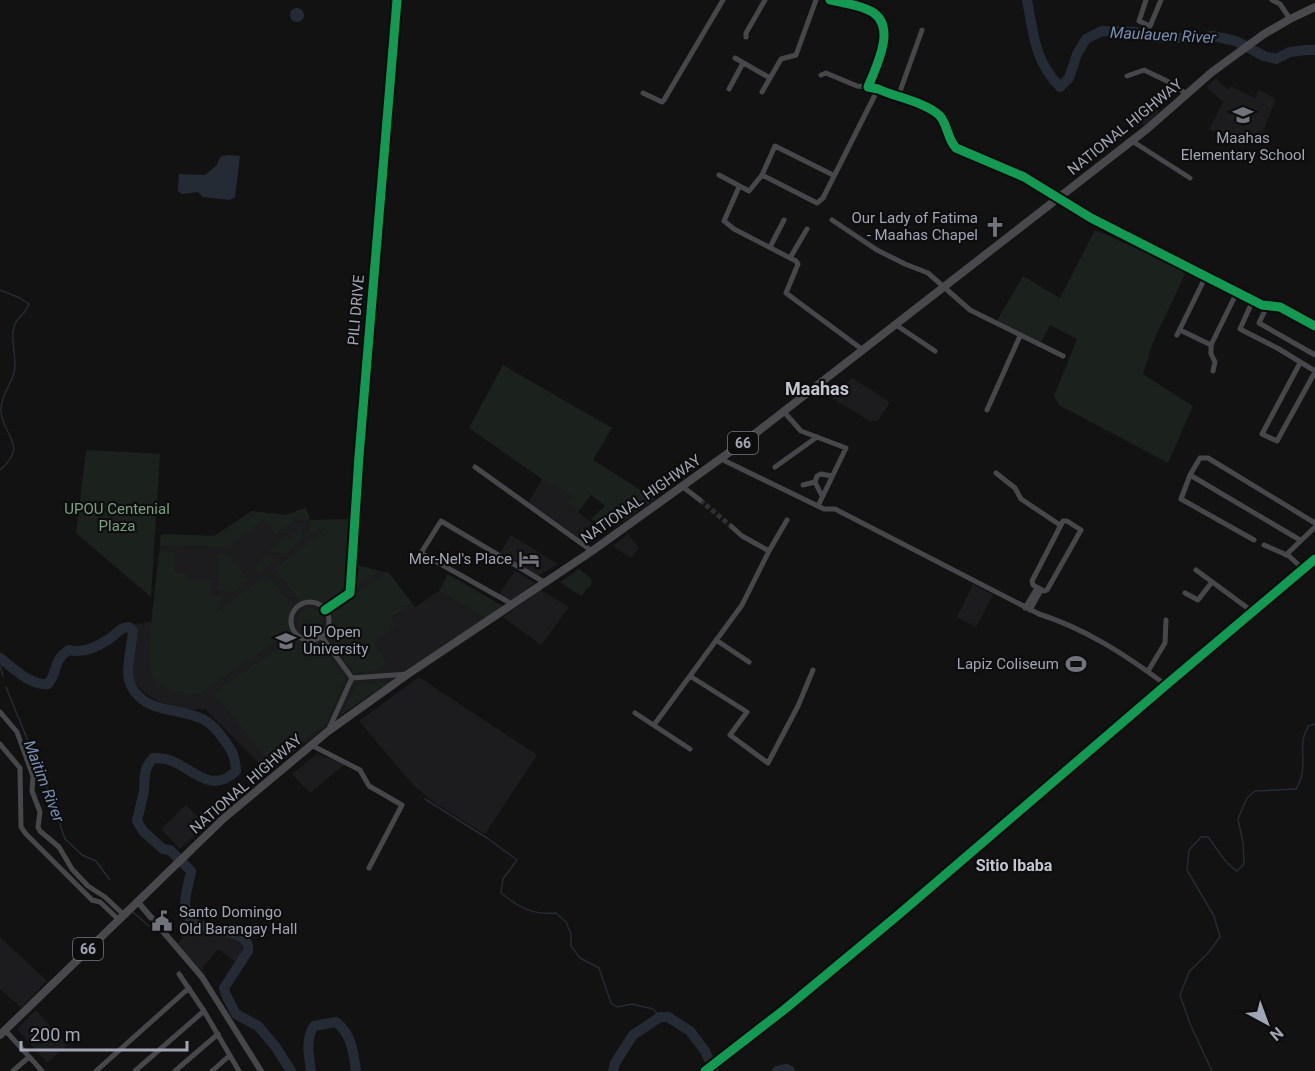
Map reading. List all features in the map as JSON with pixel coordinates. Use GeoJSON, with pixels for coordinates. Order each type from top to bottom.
{"type":"FeatureCollection","features":[{"type":"Feature","properties":{"kind":"main road","name":"NATIONAL HIGHWAY"},"geometry":{"type":"LineString","coordinates":[[3,1032],[185,854],[240,804],[327,732],[408,674],[683,487],[784,412],[1059,199],[1244,48],[1290,19],[1315,7]]}},
{"type":"Feature","properties":{"kind":"street","name":"PILI DRIVE"},"geometry":{"type":"LineString","coordinates":[[325,610],[350,593],[359,456],[397,0]]}},
{"type":"Feature","properties":{"kind":"street"},"geometry":{"type":"LineString","coordinates":[[643,93],[662,102],[664,100],[723,0]]}},
{"type":"Feature","properties":{"kind":"street"},"geometry":{"type":"LineString","coordinates":[[746,37],[746,33],[765,0]]}},
{"type":"Feature","properties":{"kind":"street"},"geometry":{"type":"LineString","coordinates":[[762,92],[782,59],[796,55],[816,0]]}},
{"type":"Feature","properties":{"kind":"street"},"geometry":{"type":"LineString","coordinates":[[830,0],[867,9],[881,21],[885,38],[868,87]]}},
{"type":"Feature","properties":{"kind":"street"},"geometry":{"type":"LineString","coordinates":[[1146,0],[1139,21],[1150,26],[1161,0]]}},
{"type":"Feature","properties":{"kind":"street"},"geometry":{"type":"LineString","coordinates":[[1272,0],[1280,4],[1290,19]]}},
{"type":"Feature","properties":{"kind":"street"},"geometry":{"type":"LineString","coordinates":[[898,97],[922,30]]}},
{"type":"Feature","properties":{"kind":"street"},"geometry":{"type":"LineString","coordinates":[[735,58],[770,78]]}},
{"type":"Feature","properties":{"kind":"street"},"geometry":{"type":"LineString","coordinates":[[729,89],[743,63]]}},
{"type":"Feature","properties":{"kind":"street"},"geometry":{"type":"LineString","coordinates":[[1127,75],[1144,70],[1187,94]]}},
{"type":"Feature","properties":{"kind":"street"},"geometry":{"type":"LineString","coordinates":[[821,75],[826,73],[857,86],[878,88],[936,112],[943,121],[951,143],[957,148],[1040,185],[1091,218],[1253,300],[1266,306],[1284,309],[1315,326]]}},
{"type":"Feature","properties":{"kind":"street"},"geometry":{"type":"LineString","coordinates":[[762,175],[817,203],[822,198],[878,88]]}},
{"type":"Feature","properties":{"kind":"street"},"geometry":{"type":"LineString","coordinates":[[1132,141],[1190,178]]}},
{"type":"Feature","properties":{"kind":"street"},"geometry":{"type":"LineString","coordinates":[[719,175],[749,191],[762,175],[775,146],[833,175]]}},
{"type":"Feature","properties":{"kind":"street"},"geometry":{"type":"LineString","coordinates":[[739,187],[724,221],[734,229],[796,261],[798,264],[786,293],[863,350]]}},
{"type":"Feature","properties":{"kind":"street"},"geometry":{"type":"LineString","coordinates":[[770,248],[784,220]]}},
{"type":"Feature","properties":{"kind":"street"},"geometry":{"type":"LineString","coordinates":[[832,220],[878,250],[928,273],[970,310],[1063,356]]}},
{"type":"Feature","properties":{"kind":"street"},"geometry":{"type":"LineString","coordinates":[[790,258],[807,229]]}},
{"type":"Feature","properties":{"kind":"street"},"geometry":{"type":"LineString","coordinates":[[1206,276],[1178,333],[1211,345]]}},
{"type":"Feature","properties":{"kind":"street"},"geometry":{"type":"LineString","coordinates":[[1213,371],[1215,362],[1211,354],[1211,345],[1237,292]]}},
{"type":"Feature","properties":{"kind":"street"},"geometry":{"type":"LineString","coordinates":[[1253,300],[1239,329],[1279,348],[1315,372],[1277,441],[1262,434],[1300,363]]}},
{"type":"Feature","properties":{"kind":"street"},"geometry":{"type":"LineString","coordinates":[[1266,306],[1259,323],[1315,355]]}},
{"type":"Feature","properties":{"kind":"street"},"geometry":{"type":"LineString","coordinates":[[896,325],[935,351]]}},
{"type":"Feature","properties":{"kind":"street"},"geometry":{"type":"LineString","coordinates":[[987,410],[1020,336]]}},
{"type":"Feature","properties":{"kind":"street"},"geometry":{"type":"LineString","coordinates":[[784,412],[797,428],[846,448],[818,506]]}},
{"type":"Feature","properties":{"kind":"street"},"geometry":{"type":"LineString","coordinates":[[775,467],[817,437]]}},
{"type":"Feature","properties":{"kind":"street"},"geometry":{"type":"LineString","coordinates":[[1254,540],[1181,499],[1190,475],[1200,458],[1208,458],[1315,525],[1286,555]]}},
{"type":"Feature","properties":{"kind":"street"},"geometry":{"type":"LineString","coordinates":[[721,459],[824,509],[835,509],[1028,609],[1114,647],[1166,685]]}},
{"type":"Feature","properties":{"kind":"street"},"geometry":{"type":"LineString","coordinates":[[475,467],[592,551]]}},
{"type":"Feature","properties":{"kind":"street"},"geometry":{"type":"LineString","coordinates":[[996,473],[1015,488],[1021,499],[1060,525]]}},
{"type":"Feature","properties":{"kind":"street"},"geometry":{"type":"LineString","coordinates":[[822,496],[815,482],[817,476],[821,474],[832,476]]}},
{"type":"Feature","properties":{"kind":"street"},"geometry":{"type":"LineString","coordinates":[[1190,475],[1300,540]]}},
{"type":"Feature","properties":{"kind":"street"},"geometry":{"type":"LineString","coordinates":[[803,485],[815,482]]}},
{"type":"Feature","properties":{"kind":"street"},"geometry":{"type":"LineString","coordinates":[[683,487],[700,500]]}},
{"type":"Feature","properties":{"kind":"street"},"geometry":{"type":"LineString","coordinates":[[654,725],[742,605],[787,520]]}},
{"type":"Feature","properties":{"kind":"street"},"geometry":{"type":"LineString","coordinates":[[512,604],[421,553],[441,521],[544,582]]}},
{"type":"Feature","properties":{"kind":"street"},"geometry":{"type":"LineString","coordinates":[[1063,521],[1067,521],[1081,530],[1047,590],[1045,592],[1039,589],[1033,585],[1032,581],[1060,525],[1063,521]]}},
{"type":"Feature","properties":{"kind":"street"},"geometry":{"type":"LineString","coordinates":[[732,527],[742,536],[769,551]]}},
{"type":"Feature","properties":{"kind":"street"},"geometry":{"type":"LineString","coordinates":[[1263,545],[1286,555],[1303,569]]}},
{"type":"Feature","properties":{"kind":"street"},"geometry":{"type":"LineString","coordinates":[[705,1071],[785,1009],[889,923],[1315,559]]}},
{"type":"Feature","properties":{"kind":"street"},"geometry":{"type":"LineString","coordinates":[[1196,570],[1253,612]]}},
{"type":"Feature","properties":{"kind":"street"},"geometry":{"type":"LineString","coordinates":[[1185,593],[1198,600],[1212,582]]}},
{"type":"Feature","properties":{"kind":"street"},"geometry":{"type":"LineString","coordinates":[[1028,609],[1039,589]]}},
{"type":"Feature","properties":{"kind":"street"},"geometry":{"type":"LineString","coordinates":[[306,603],[317,604],[325,610],[328,624],[321,636],[312,639],[301,637],[293,629],[292,618],[297,608],[306,603]]}},
{"type":"Feature","properties":{"kind":"street"},"geometry":{"type":"LineString","coordinates":[[1148,671],[1165,643],[1166,620]]}},
{"type":"Feature","properties":{"kind":"street"},"geometry":{"type":"LineString","coordinates":[[321,636],[352,678]]}},
{"type":"Feature","properties":{"kind":"street"},"geometry":{"type":"LineString","coordinates":[[716,640],[749,662]]}},
{"type":"Feature","properties":{"kind":"street"},"geometry":{"type":"LineString","coordinates":[[690,676],[747,712],[730,735],[768,763],[798,706],[813,669]]}},
{"type":"Feature","properties":{"kind":"street"},"geometry":{"type":"LineString","coordinates":[[352,678],[408,674]]}},
{"type":"Feature","properties":{"kind":"street"},"geometry":{"type":"LineString","coordinates":[[327,732],[352,678]]}},
{"type":"Feature","properties":{"kind":"street"},"geometry":{"type":"LineString","coordinates":[[0,712],[17,732],[33,776],[32,791],[40,812],[38,827],[40,831],[59,847],[72,869],[88,886],[105,897],[121,916]]}},
{"type":"Feature","properties":{"kind":"street"},"geometry":{"type":"LineString","coordinates":[[635,712],[690,749]]}},
{"type":"Feature","properties":{"kind":"street"},"geometry":{"type":"LineString","coordinates":[[0,744],[20,768],[21,827],[92,900],[100,902],[121,916]]}},
{"type":"Feature","properties":{"kind":"street"},"geometry":{"type":"LineString","coordinates":[[311,745],[360,770],[369,786],[402,805],[369,868]]}},
{"type":"Feature","properties":{"kind":"street"},"geometry":{"type":"LineString","coordinates":[[137,901],[202,977],[261,1071]]}},
{"type":"Feature","properties":{"kind":"street"},"geometry":{"type":"LineString","coordinates":[[179,974],[218,1034],[238,1071]]}},
{"type":"Feature","properties":{"kind":"street"},"geometry":{"type":"LineString","coordinates":[[96,1071],[189,988]]}},
{"type":"Feature","properties":{"kind":"street"},"geometry":{"type":"LineString","coordinates":[[135,1071],[204,1011]]}},
{"type":"Feature","properties":{"kind":"street"},"geometry":{"type":"LineString","coordinates":[[3,1032],[19,1044],[42,1071]]}},
{"type":"Feature","properties":{"kind":"street"},"geometry":{"type":"LineString","coordinates":[[175,1071],[218,1034]]}},
{"type":"Feature","properties":{"kind":"street"},"geometry":{"type":"LineString","coordinates":[[212,1071],[229,1056]]}},
{"type":"Feature","properties":{"kind":"street"},"geometry":{"type":"LineString","coordinates":[[13,1071],[29,1057]]}},
{"type":"Feature","properties":{"kind":"shaded area"},"geometry":{"type":"Polygon","coordinates":[[[294,8],[300,8],[304,15],[300,22],[294,22],[290,18],[290,12],[294,8]]]}},
{"type":"Feature","properties":{"kind":"shaded area","name":"Maahas Elementary School"},"geometry":{"type":"Polygon","coordinates":[[[1216,78],[1228,90],[1231,86],[1255,98],[1259,90],[1276,99],[1259,142],[1248,136],[1243,147],[1209,129],[1223,102],[1206,87],[1216,78]]]}},
{"type":"Feature","properties":{"kind":"shaded area"},"geometry":{"type":"Polygon","coordinates":[[[1141,103],[1159,112],[1145,126],[1133,117],[1141,103]]]}},
{"type":"Feature","properties":{"kind":"shaded area"},"geometry":{"type":"Polygon","coordinates":[[[221,156],[240,156],[235,197],[230,200],[203,197],[198,192],[182,194],[178,191],[179,174],[205,175],[216,166],[221,156]]]}},
{"type":"Feature","properties":{"kind":"shaded area"},"geometry":{"type":"Polygon","coordinates":[[[852,378],[890,402],[878,421],[870,421],[830,397],[852,378]]]}},
{"type":"Feature","properties":{"kind":"shaded area"},"geometry":{"type":"Polygon","coordinates":[[[542,479],[571,496],[567,503],[603,532],[584,545],[527,505],[542,479]]]}},
{"type":"Feature","properties":{"kind":"shaded area","name":"UP Open University"},"geometry":{"type":"Polygon","coordinates":[[[306,508],[310,520],[359,519],[356,565],[389,573],[415,607],[439,591],[485,618],[341,715],[271,770],[261,765],[205,709],[184,710],[158,701],[143,692],[134,682],[135,624],[152,622],[161,534],[214,536],[252,511],[285,515],[306,508]]]}},
{"type":"Feature","properties":{"kind":"shaded area"},"geometry":{"type":"Polygon","coordinates":[[[628,534],[639,548],[631,558],[613,546],[628,534]]]}},
{"type":"Feature","properties":{"kind":"shaded area","name":"Mer-Nel's Place"},"geometry":{"type":"Polygon","coordinates":[[[511,535],[558,564],[538,576],[499,555],[511,535]]]}},
{"type":"Feature","properties":{"kind":"shaded area"},"geometry":{"type":"Polygon","coordinates":[[[515,571],[536,583],[509,603],[497,597],[515,571]]]}},
{"type":"Feature","properties":{"kind":"shaded area"},"geometry":{"type":"Polygon","coordinates":[[[973,584],[993,595],[976,627],[957,617],[973,584]]]}},
{"type":"Feature","properties":{"kind":"shaded area"},"geometry":{"type":"Polygon","coordinates":[[[541,590],[569,607],[541,645],[503,617],[541,590]]]}},
{"type":"Feature","properties":{"kind":"shaded area"},"geometry":{"type":"Polygon","coordinates":[[[419,677],[537,755],[485,834],[435,803],[413,785],[359,721],[419,677]]]}},
{"type":"Feature","properties":{"kind":"shaded area"},"geometry":{"type":"Polygon","coordinates":[[[317,754],[345,764],[310,793],[292,774],[317,754]]]}},
{"type":"Feature","properties":{"kind":"shaded area"},"geometry":{"type":"Polygon","coordinates":[[[186,805],[206,825],[180,849],[161,829],[186,805]]]}},
{"type":"Feature","properties":{"kind":"shaded area"},"geometry":{"type":"Polygon","coordinates":[[[187,921],[205,930],[224,932],[236,938],[242,944],[242,954],[237,963],[218,949],[201,970],[176,945],[183,938],[178,932],[187,921]]]}},
{"type":"Feature","properties":{"kind":"shaded area"},"geometry":{"type":"Polygon","coordinates":[[[0,937],[47,981],[21,1008],[0,989],[0,937]]]}},
{"type":"Feature","properties":{"kind":"shaded area"},"geometry":{"type":"Polygon","coordinates":[[[36,1010],[67,1045],[47,1063],[17,1029],[36,1010]]]}},
{"type":"Feature","properties":{"kind":"green space"},"geometry":{"type":"Polygon","coordinates":[[[1095,230],[1187,270],[1153,342],[1143,374],[1193,406],[1168,463],[1059,405],[1054,396],[1077,339],[1050,325],[1039,346],[995,324],[1023,276],[1060,298],[1095,230]]]}},
{"type":"Feature","properties":{"kind":"green space"},"geometry":{"type":"Polygon","coordinates":[[[503,365],[612,428],[593,460],[655,499],[623,522],[616,516],[603,527],[591,519],[605,506],[591,495],[578,512],[567,503],[571,496],[542,479],[469,428],[503,365]]]}},
{"type":"Feature","properties":{"kind":"green space","name":"UPOU Centenial Plaza"},"geometry":{"type":"Polygon","coordinates":[[[86,450],[160,454],[151,597],[76,533],[86,450]]]}},
{"type":"Feature","properties":{"kind":"green space"},"geometry":{"type":"Polygon","coordinates":[[[306,508],[310,519],[298,519],[276,534],[264,520],[228,547],[160,545],[161,534],[214,536],[252,511],[285,515],[306,508]]]}},
{"type":"Feature","properties":{"kind":"green space"},"geometry":{"type":"Polygon","coordinates":[[[351,519],[346,592],[325,606],[313,600],[300,602],[275,569],[322,532],[319,528],[310,535],[310,520],[351,519]]]}},
{"type":"Feature","properties":{"kind":"green space"},"geometry":{"type":"Polygon","coordinates":[[[300,525],[302,527],[301,541],[284,554],[268,550],[286,536],[289,539],[298,531],[296,528],[300,525]]]}},
{"type":"Feature","properties":{"kind":"green space"},"geometry":{"type":"Polygon","coordinates":[[[160,551],[175,552],[174,573],[187,574],[187,579],[212,580],[211,596],[224,599],[216,605],[219,610],[268,574],[293,608],[289,619],[291,631],[199,694],[178,693],[165,688],[151,673],[149,651],[160,551]]]}},
{"type":"Feature","properties":{"kind":"green space"},"geometry":{"type":"Polygon","coordinates":[[[219,553],[228,554],[249,581],[234,592],[219,591],[219,553]]]}},
{"type":"Feature","properties":{"kind":"green space"},"geometry":{"type":"Polygon","coordinates":[[[270,556],[278,559],[258,573],[257,567],[260,562],[270,556]]]}},
{"type":"Feature","properties":{"kind":"green space"},"geometry":{"type":"Polygon","coordinates":[[[355,565],[379,571],[354,588],[355,565]]]}},
{"type":"Feature","properties":{"kind":"green space"},"geometry":{"type":"Polygon","coordinates":[[[579,569],[592,579],[591,585],[581,596],[560,582],[579,569]]]}},
{"type":"Feature","properties":{"kind":"green space"},"geometry":{"type":"Polygon","coordinates":[[[386,572],[412,603],[391,617],[396,626],[373,642],[387,664],[378,670],[354,673],[326,636],[331,625],[330,612],[386,572]]]}},
{"type":"Feature","properties":{"kind":"green space"},"geometry":{"type":"Polygon","coordinates":[[[448,574],[504,607],[485,618],[439,591],[448,574]]]}},
{"type":"Feature","properties":{"kind":"green space"},"geometry":{"type":"Polygon","coordinates":[[[310,608],[319,612],[323,621],[319,630],[310,634],[301,630],[297,621],[301,612],[310,608]]]}},
{"type":"Feature","properties":{"kind":"green space"},"geometry":{"type":"Polygon","coordinates":[[[295,637],[306,642],[318,641],[346,678],[327,722],[268,769],[261,765],[268,759],[213,693],[295,637]]]}},
{"type":"Feature","properties":{"kind":"green space"},"geometry":{"type":"Polygon","coordinates":[[[389,682],[341,715],[357,684],[389,682]]]}},
{"type":"Feature","properties":{"kind":"waterway","name":"Maulauen River"},"geometry":{"type":"LineString","coordinates":[[1027,0],[1040,57],[1051,77],[1060,87],[1069,78],[1077,54],[1086,39],[1102,31],[1136,32],[1151,37],[1167,38],[1213,36],[1236,41],[1264,56],[1276,59],[1290,52],[1315,50]]}},
{"type":"Feature","properties":{"kind":"waterway"},"geometry":{"type":"LineString","coordinates":[[0,290],[29,304],[14,328],[15,367],[2,402],[1,412],[14,448],[13,454],[0,470]]}},
{"type":"Feature","properties":{"kind":"waterway","name":"Maitim River"},"geometry":{"type":"LineString","coordinates":[[0,658],[29,679],[48,684],[60,658],[69,650],[90,649],[112,637],[121,629],[129,627],[133,631],[128,673],[131,686],[138,696],[155,706],[186,713],[206,721],[214,727],[230,748],[236,771],[219,781],[211,781],[196,775],[170,760],[153,758],[146,770],[137,821],[143,831],[163,849],[170,850],[191,871],[185,900],[188,917],[201,926],[233,933],[247,943],[248,951],[224,988],[226,995],[236,1014],[258,1026],[275,1046],[291,1071]]}},
{"type":"Feature","properties":{"kind":"waterway","name":"Maitim River"},"geometry":{"type":"LineString","coordinates":[[0,666],[3,676]]}},
{"type":"Feature","properties":{"kind":"waterway","name":"Maitim River"},"geometry":{"type":"LineString","coordinates":[[6,687],[52,800],[65,839],[82,855],[96,861],[110,880]]}},
{"type":"Feature","properties":{"kind":"waterway","name":"Maulauen River"},"geometry":{"type":"LineString","coordinates":[[1212,1071],[1190,1024],[1180,995],[1189,972],[1220,937],[1214,916],[1187,870],[1189,850],[1201,837],[1208,837],[1225,860],[1237,871],[1244,864],[1238,819],[1247,798],[1255,791],[1296,789],[1303,771],[1304,737],[1308,726],[1315,724]]}},
{"type":"Feature","properties":{"kind":"waterway"},"geometry":{"type":"LineString","coordinates":[[425,799],[517,860],[503,879],[501,893],[527,909],[540,913],[556,913],[566,922],[571,934],[571,946],[580,958],[599,968],[611,1003],[617,1007],[632,1004],[653,1009],[660,1017]]}},
{"type":"Feature","properties":{"kind":"waterway"},"geometry":{"type":"LineString","coordinates":[[133,912],[149,926]]}},
{"type":"Feature","properties":{"kind":"waterway","name":"Maitim River"},"geometry":{"type":"LineString","coordinates":[[613,1071],[615,1063],[633,1035],[660,1017],[668,1017],[690,1031],[705,1051],[714,1071]]}},
{"type":"Feature","properties":{"kind":"waterway","name":"Maitim River"},"geometry":{"type":"LineString","coordinates":[[311,1071],[308,1048],[311,1031],[314,1026],[336,1022],[349,1038],[356,1071]]}},
{"type":"Feature","properties":{"kind":"waterway","name":"Maitim River"},"geometry":{"type":"LineString","coordinates":[[777,1071],[787,1069],[790,1071]]}},
{"type":"Feature","properties":{"kind":"tunnel"},"geometry":{"type":"LineString","coordinates":[[700,500],[732,527]]}},
{"type":"Feature","properties":{"kind":"cycle path"},"geometry":{"type":"LineString","coordinates":[[325,610],[350,593],[359,456],[397,0]]}},
{"type":"Feature","properties":{"kind":"cycle path"},"geometry":{"type":"LineString","coordinates":[[830,0],[866,9],[876,15],[882,23],[883,44],[868,87],[933,110],[942,119],[956,148],[1024,177],[1091,218],[1262,305],[1280,307],[1315,326]]}},
{"type":"Feature","properties":{"kind":"cycle path"},"geometry":{"type":"LineString","coordinates":[[705,1071],[785,1009],[897,916],[1315,559]]}},
{"type":"Feature","properties":{"kind":"place","name":"Maahas Elementary School"},"geometry":{"type":"Point","coordinates":[1243,115]}},
{"type":"Feature","properties":{"kind":"place","name":"Our Lady of Fatima - Maahas Chapel"},"geometry":{"type":"Point","coordinates":[995,227]}},
{"type":"Feature","properties":{"kind":"place","name":"Mer-Nel's Place"},"geometry":{"type":"Point","coordinates":[529,559]}},
{"type":"Feature","properties":{"kind":"place","name":"UP Open University"},"geometry":{"type":"Point","coordinates":[286,641]}},
{"type":"Feature","properties":{"kind":"place","name":"Lapiz Coliseum"},"geometry":{"type":"Point","coordinates":[1076,664]}},
{"type":"Feature","properties":{"kind":"place","name":"Santo Domingo Old Barangay Hall"},"geometry":{"type":"Point","coordinates":[162,921]}},
{"type":"Feature","properties":{"kind":"district","name":"Maahas"},"geometry":{"type":"Point","coordinates":[817,388]}},
{"type":"Feature","properties":{"kind":"district","name":"Sitio Ibaba"},"geometry":{"type":"Point","coordinates":[1014,865]}}]}
